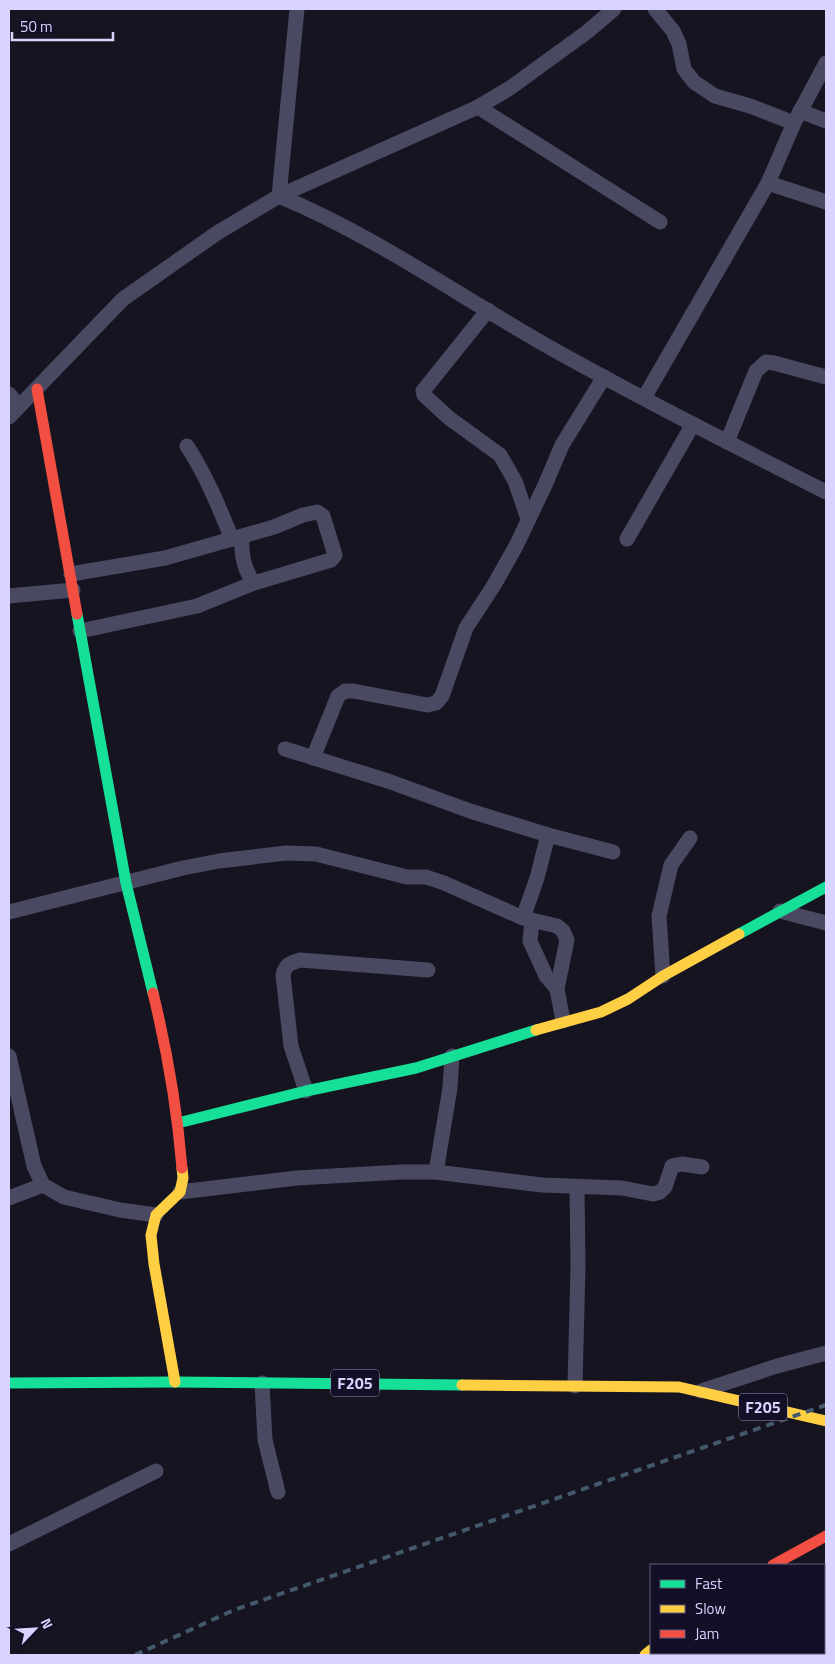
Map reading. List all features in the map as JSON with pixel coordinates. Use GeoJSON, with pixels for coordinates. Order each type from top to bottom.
{"type":"FeatureCollection","features":[{"type":"Feature","properties":{"kind":"street"},"geometry":{"type":"LineString","coordinates":[[279,196],[297,9]]}},
{"type":"Feature","properties":{"kind":"street"},"geometry":{"type":"LineString","coordinates":[[9,394],[14,411],[123,299],[217,233],[279,196],[478,107],[510,88],[587,32],[614,9]]}},
{"type":"Feature","properties":{"kind":"street"},"geometry":{"type":"LineString","coordinates":[[655,9],[673,31],[679,44],[684,69],[694,82],[715,96],[797,117],[826,120]]}},
{"type":"Feature","properties":{"kind":"street"},"geometry":{"type":"LineString","coordinates":[[644,398],[768,183],[797,117],[826,63]]}},
{"type":"Feature","properties":{"kind":"street"},"geometry":{"type":"LineString","coordinates":[[478,107],[660,222]]}},
{"type":"Feature","properties":{"kind":"street"},"geometry":{"type":"LineString","coordinates":[[768,183],[826,202]]}},
{"type":"Feature","properties":{"kind":"street"},"geometry":{"type":"LineString","coordinates":[[279,196],[367,238],[548,346],[604,377],[826,492]]}},
{"type":"Feature","properties":{"kind":"street"},"geometry":{"type":"LineString","coordinates":[[488,310],[423,391],[424,395],[449,418],[500,456],[515,481],[528,519]]}},
{"type":"Feature","properties":{"kind":"street"},"geometry":{"type":"LineString","coordinates":[[727,442],[756,371],[766,362],[774,362],[826,377]]}},
{"type":"Feature","properties":{"kind":"street"},"geometry":{"type":"LineString","coordinates":[[313,758],[338,696],[345,692],[353,691],[427,705],[436,703],[442,696],[466,628],[494,586],[528,519],[562,445],[604,377]]}},
{"type":"Feature","properties":{"kind":"street"},"geometry":{"type":"LineString","coordinates":[[37,389],[126,883],[165,1042],[178,1123],[183,1178],[180,1192],[156,1215],[152,1235],[154,1264],[175,1382]]}},
{"type":"Feature","properties":{"kind":"street"},"geometry":{"type":"LineString","coordinates":[[627,539],[693,424]]}},
{"type":"Feature","properties":{"kind":"street"},"geometry":{"type":"LineString","coordinates":[[187,446],[199,464],[237,538],[248,576],[254,584]]}},
{"type":"Feature","properties":{"kind":"street"},"geometry":{"type":"LineString","coordinates":[[71,574],[165,558],[274,527],[317,512],[323,516],[335,555],[331,560],[254,584],[197,606],[80,631]]}},
{"type":"Feature","properties":{"kind":"street"},"geometry":{"type":"LineString","coordinates":[[9,596],[73,590]]}},
{"type":"Feature","properties":{"kind":"street"},"geometry":{"type":"LineString","coordinates":[[285,749],[388,781],[470,811],[548,835],[613,852]]}},
{"type":"Feature","properties":{"kind":"street"},"geometry":{"type":"LineString","coordinates":[[548,835],[527,919],[530,941],[546,976],[557,989]]}},
{"type":"Feature","properties":{"kind":"street"},"geometry":{"type":"LineString","coordinates":[[663,976],[659,916],[671,865],[690,838]]}},
{"type":"Feature","properties":{"kind":"street"},"geometry":{"type":"LineString","coordinates":[[9,912],[183,868],[219,861],[286,853],[316,854],[407,877],[426,877],[527,919],[557,926],[563,931],[567,940],[557,989],[563,1021]]}},
{"type":"Feature","properties":{"kind":"street"},"geometry":{"type":"LineString","coordinates":[[178,1123],[306,1091],[416,1068],[563,1021],[601,1012],[628,999],[663,976],[826,887]]}},
{"type":"Feature","properties":{"kind":"street"},"geometry":{"type":"LineString","coordinates":[[780,911],[826,923]]}},
{"type":"Feature","properties":{"kind":"street"},"geometry":{"type":"LineString","coordinates":[[306,1091],[291,1046],[289,1032],[283,975],[285,968],[291,962],[300,960],[428,970]]}},
{"type":"Feature","properties":{"kind":"street"},"geometry":{"type":"LineString","coordinates":[[9,1056],[34,1166],[43,1185],[64,1197],[120,1210],[156,1215]]}},
{"type":"Feature","properties":{"kind":"street"},"geometry":{"type":"LineString","coordinates":[[436,1172],[450,1088],[452,1056]]}},
{"type":"Feature","properties":{"kind":"street"},"geometry":{"type":"LineString","coordinates":[[180,1192],[297,1178],[436,1172],[542,1185],[622,1188],[653,1194],[660,1192],[665,1187],[672,1166],[682,1164],[702,1167]]}},
{"type":"Feature","properties":{"kind":"street"},"geometry":{"type":"LineString","coordinates":[[9,1198],[43,1185]]}},
{"type":"Feature","properties":{"kind":"street"},"geometry":{"type":"LineString","coordinates":[[575,1386],[578,1266],[577,1187]]}},
{"type":"Feature","properties":{"kind":"street"},"geometry":{"type":"LineString","coordinates":[[700,1391],[777,1366],[826,1353]]}},
{"type":"Feature","properties":{"kind":"street","name":"F205"},"geometry":{"type":"LineString","coordinates":[[9,1383],[175,1382],[679,1388],[700,1391],[793,1415],[826,1421]]}},
{"type":"Feature","properties":{"kind":"street"},"geometry":{"type":"LineString","coordinates":[[262,1383],[265,1440],[278,1492]]}},
{"type":"Feature","properties":{"kind":"street"},"geometry":{"type":"LineString","coordinates":[[9,1544],[156,1472]]}},
{"type":"Feature","properties":{"kind":"street"},"geometry":{"type":"LineString","coordinates":[[775,1564],[826,1536]]}},
{"type":"Feature","properties":{"kind":"railway"},"geometry":{"type":"LineString","coordinates":[[135,1655],[234,1610],[826,1405]]}},
{"type":"Feature","properties":{"kind":"traffic: fast"},"geometry":{"type":"LineString","coordinates":[[77,614],[126,883],[153,993]]}},
{"type":"Feature","properties":{"kind":"traffic: fast"},"geometry":{"type":"LineString","coordinates":[[739,934],[826,887]]}},
{"type":"Feature","properties":{"kind":"traffic: fast"},"geometry":{"type":"LineString","coordinates":[[178,1123],[306,1091],[416,1068],[536,1030]]}},
{"type":"Feature","properties":{"kind":"traffic: fast"},"geometry":{"type":"LineString","coordinates":[[9,1383],[175,1382],[462,1385]]}},
{"type":"Feature","properties":{"kind":"traffic: slow"},"geometry":{"type":"LineString","coordinates":[[536,1030],[601,1012],[628,999],[663,976],[739,934]]}},
{"type":"Feature","properties":{"kind":"traffic: slow"},"geometry":{"type":"LineString","coordinates":[[175,1382],[154,1264],[151,1235],[156,1215],[180,1192],[183,1178],[182,1168]]}},
{"type":"Feature","properties":{"kind":"traffic: slow"},"geometry":{"type":"LineString","coordinates":[[462,1385],[679,1387],[826,1421]]}},
{"type":"Feature","properties":{"kind":"traffic: slow"},"geometry":{"type":"LineString","coordinates":[[645,1655],[650,1651]]}},
{"type":"Feature","properties":{"kind":"traffic: jam"},"geometry":{"type":"LineString","coordinates":[[37,389],[77,614]]}},
{"type":"Feature","properties":{"kind":"traffic: jam"},"geometry":{"type":"LineString","coordinates":[[153,993],[171,1079],[182,1168]]}},
{"type":"Feature","properties":{"kind":"traffic: jam"},"geometry":{"type":"LineString","coordinates":[[775,1564],[826,1536]]}}]}
